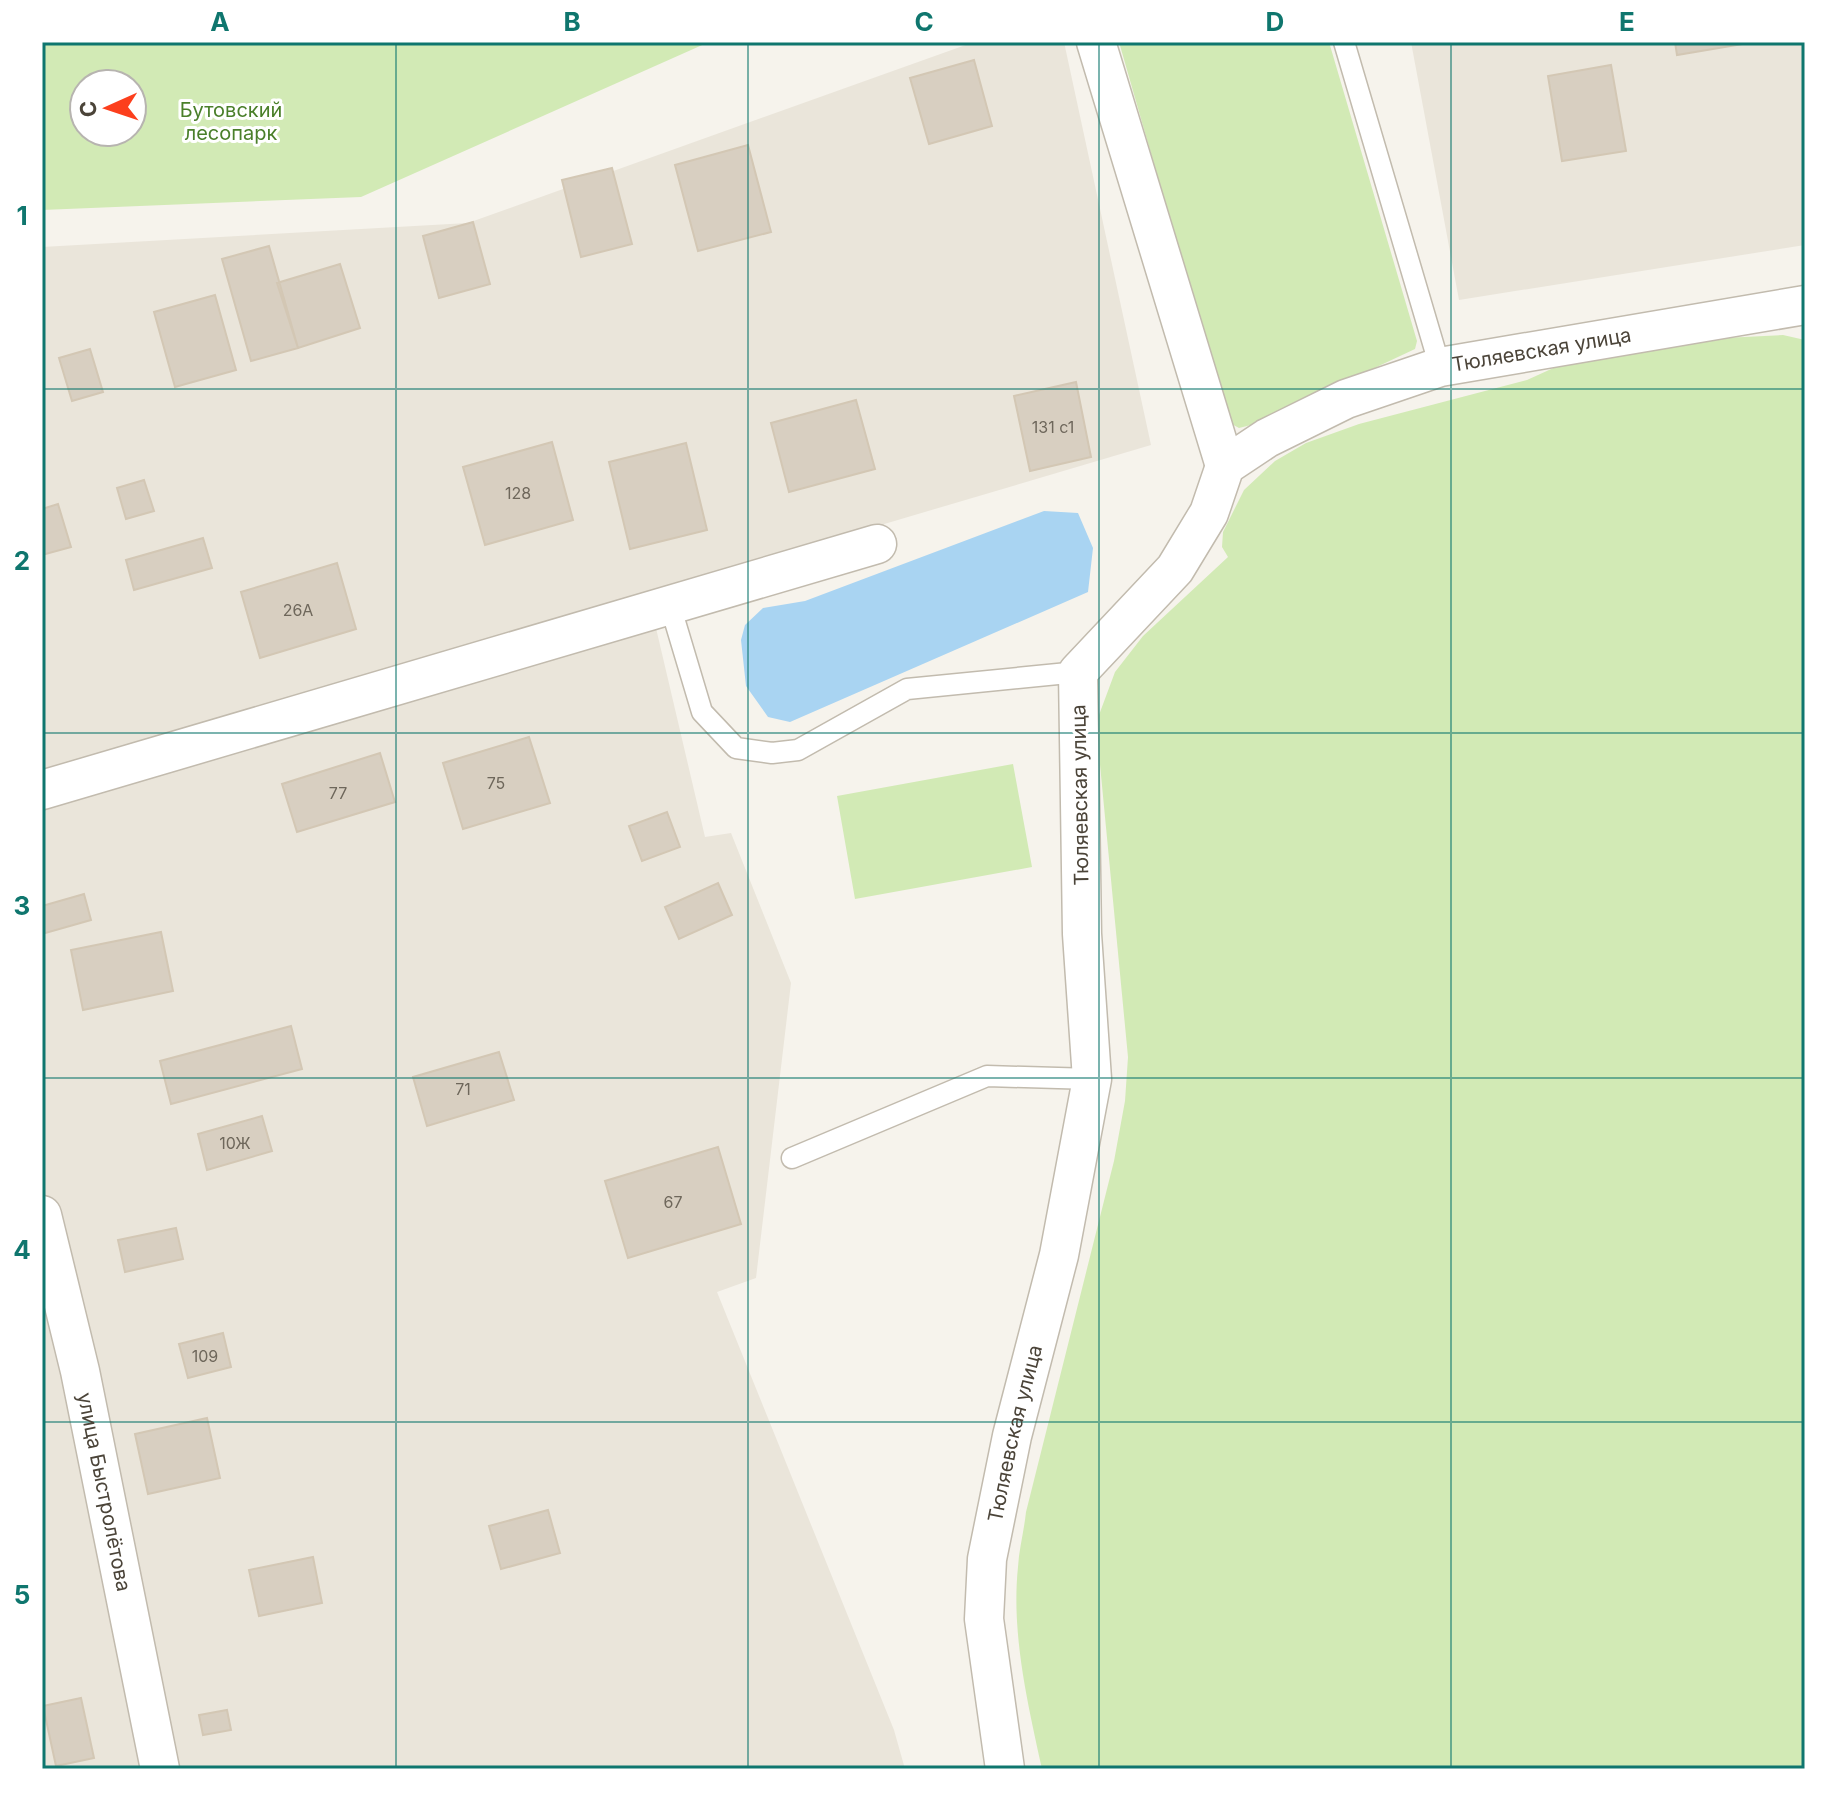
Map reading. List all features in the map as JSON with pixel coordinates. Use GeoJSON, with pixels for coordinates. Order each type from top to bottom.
{"type":"FeatureCollection","features":[{"type":"Feature","properties":{"kind":"street"},"geometry":{"type":"LineString","coordinates":[[1078,672],[1175,569],[1209,513],[1225,466],[1096,42]]}},
{"type":"Feature","properties":{"kind":"street","name":"Тюляевская улица"},"geometry":{"type":"LineString","coordinates":[[1225,466],[1267,438],[1346,399],[1440,367],[1805,305]]}},
{"type":"Feature","properties":{"kind":"street"},"geometry":{"type":"LineString","coordinates":[[42,790],[877,544]]}},
{"type":"Feature","properties":{"kind":"street","name":"Тюляевская улица"},"geometry":{"type":"LineString","coordinates":[[1005,1769],[984,1619],[987,1559],[1012,1436],[1059,1255],[1092,1079],[1082,934],[1078,672]]}},
{"type":"Feature","properties":{"kind":"street","name":"улица Быстролётова"},"geometry":{"type":"LineString","coordinates":[[42,1215],[80,1371],[160,1769]]}},
{"type":"Feature","properties":{"kind":"lane"},"geometry":{"type":"LineString","coordinates":[[1344,42],[1440,367]]}},
{"type":"Feature","properties":{"kind":"lane"},"geometry":{"type":"LineString","coordinates":[[670,605],[702,712],[736,748],[772,753],[798,750],[907,689],[1078,672]]}},
{"type":"Feature","properties":{"kind":"lane"},"geometry":{"type":"LineString","coordinates":[[792,1158],[987,1076],[1092,1079]]}},
{"type":"Feature","properties":{"kind":"shaded area"},"geometry":{"type":"Polygon","coordinates":[[[974,42],[1064,42],[1151,445],[648,594],[705,837],[731,833],[791,983],[756,1278],[717,1292],[894,1730],[905,1769],[42,1769],[42,247],[468,223],[974,42]]]}},
{"type":"Feature","properties":{"kind":"shaded area"},"geometry":{"type":"Polygon","coordinates":[[[1411,42],[1805,42],[1805,245],[1459,300],[1411,42]]]}},
{"type":"Feature","properties":{"kind":"green space","name":"Бутовский лесопарк"},"geometry":{"type":"Polygon","coordinates":[[[42,42],[709,42],[361,197],[42,210],[42,42]]]}},
{"type":"Feature","properties":{"kind":"green space"},"geometry":{"type":"Polygon","coordinates":[[[1119,42],[1329,42],[1417,341],[1415,349],[1255,424],[1239,428],[1228,422],[1119,42]]]}},
{"type":"Feature","properties":{"kind":"green space"},"geometry":{"type":"Polygon","coordinates":[[[1783,335],[1805,340],[1805,1769],[1042,1769],[1019,1643],[1016,1592],[1019,1560],[1026,1512],[1114,1161],[1125,1101],[1128,1057],[1096,723],[1115,672],[1143,636],[1228,557],[1222,547],[1223,532],[1244,490],[1275,461],[1306,443],[1359,424],[1527,380],[1560,365],[1703,339],[1783,335]]]}},
{"type":"Feature","properties":{"kind":"green space"},"geometry":{"type":"Polygon","coordinates":[[[1013,764],[1032,867],[855,899],[837,796],[1013,764]]]}},
{"type":"Feature","properties":{"kind":"water"},"geometry":{"type":"Polygon","coordinates":[[[1044,511],[1078,513],[1093,548],[1088,592],[790,722],[768,717],[746,686],[741,640],[745,625],[763,608],[805,601],[1044,511]]]}},
{"type":"Feature","properties":{"kind":"building"},"geometry":{"type":"Polygon","coordinates":[[[1675,42],[1749,42],[1749,43],[1677,55],[1675,42]]]}},
{"type":"Feature","properties":{"kind":"building"},"geometry":{"type":"Polygon","coordinates":[[[974,60],[992,126],[929,144],[910,78],[974,60]]]}},
{"type":"Feature","properties":{"kind":"building"},"geometry":{"type":"Polygon","coordinates":[[[1611,65],[1626,151],[1562,161],[1548,76],[1611,65]]]}},
{"type":"Feature","properties":{"kind":"building"},"geometry":{"type":"Polygon","coordinates":[[[748,145],[771,232],[698,251],[675,165],[748,145]]]}},
{"type":"Feature","properties":{"kind":"building"},"geometry":{"type":"Polygon","coordinates":[[[612,168],[632,244],[581,257],[562,180],[612,168]]]}},
{"type":"Feature","properties":{"kind":"building"},"geometry":{"type":"Polygon","coordinates":[[[473,222],[490,284],[439,298],[423,236],[473,222]]]}},
{"type":"Feature","properties":{"kind":"building"},"geometry":{"type":"Polygon","coordinates":[[[269,246],[298,348],[251,361],[222,259],[269,246]]]}},
{"type":"Feature","properties":{"kind":"building"},"geometry":{"type":"Polygon","coordinates":[[[340,264],[360,328],[298,348],[277,283],[340,264]]]}},
{"type":"Feature","properties":{"kind":"building"},"geometry":{"type":"Polygon","coordinates":[[[215,295],[236,370],[175,387],[154,312],[215,295]]]}},
{"type":"Feature","properties":{"kind":"building"},"geometry":{"type":"Polygon","coordinates":[[[90,349],[103,392],[72,401],[59,358],[90,349]]]}},
{"type":"Feature","properties":{"kind":"building"},"geometry":{"type":"Polygon","coordinates":[[[1076,382],[1091,457],[1030,471],[1014,396],[1076,382]]]}},
{"type":"Feature","properties":{"kind":"building"},"geometry":{"type":"Polygon","coordinates":[[[856,400],[875,469],[789,492],[771,423],[856,400]]]}},
{"type":"Feature","properties":{"kind":"building"},"geometry":{"type":"Polygon","coordinates":[[[552,442],[573,520],[485,545],[463,467],[552,442]]]}},
{"type":"Feature","properties":{"kind":"building"},"geometry":{"type":"Polygon","coordinates":[[[686,443],[707,530],[630,549],[609,462],[686,443]]]}},
{"type":"Feature","properties":{"kind":"building"},"geometry":{"type":"Polygon","coordinates":[[[144,480],[154,511],[126,519],[117,488],[144,480]]]}},
{"type":"Feature","properties":{"kind":"building"},"geometry":{"type":"Polygon","coordinates":[[[58,504],[71,547],[42,555],[42,509],[58,504]]]}},
{"type":"Feature","properties":{"kind":"building"},"geometry":{"type":"Polygon","coordinates":[[[203,538],[212,568],[134,590],[126,560],[203,538]]]}},
{"type":"Feature","properties":{"kind":"building"},"geometry":{"type":"Polygon","coordinates":[[[337,563],[356,629],[260,658],[241,592],[337,563]]]}},
{"type":"Feature","properties":{"kind":"building"},"geometry":{"type":"Polygon","coordinates":[[[529,737],[550,803],[463,829],[443,763],[529,737]]]}},
{"type":"Feature","properties":{"kind":"building"},"geometry":{"type":"Polygon","coordinates":[[[380,753],[395,802],[297,832],[282,784],[380,753]]]}},
{"type":"Feature","properties":{"kind":"building"},"geometry":{"type":"Polygon","coordinates":[[[667,812],[680,847],[642,861],[629,826],[667,812]]]}},
{"type":"Feature","properties":{"kind":"building"},"geometry":{"type":"Polygon","coordinates":[[[718,883],[732,915],[679,939],[665,907],[718,883]]]}},
{"type":"Feature","properties":{"kind":"building"},"geometry":{"type":"Polygon","coordinates":[[[84,894],[91,920],[42,934],[42,906],[84,894]]]}},
{"type":"Feature","properties":{"kind":"building"},"geometry":{"type":"Polygon","coordinates":[[[161,932],[173,991],[83,1010],[71,950],[161,932]]]}},
{"type":"Feature","properties":{"kind":"building"},"geometry":{"type":"Polygon","coordinates":[[[291,1026],[302,1069],[171,1104],[160,1061],[291,1026]]]}},
{"type":"Feature","properties":{"kind":"building"},"geometry":{"type":"Polygon","coordinates":[[[499,1052],[514,1100],[427,1126],[413,1077],[499,1052]]]}},
{"type":"Feature","properties":{"kind":"building"},"geometry":{"type":"Polygon","coordinates":[[[262,1116],[272,1151],[207,1170],[198,1134],[262,1116]]]}},
{"type":"Feature","properties":{"kind":"building"},"geometry":{"type":"Polygon","coordinates":[[[718,1147],[741,1224],[628,1258],[605,1181],[718,1147]]]}},
{"type":"Feature","properties":{"kind":"building"},"geometry":{"type":"Polygon","coordinates":[[[176,1228],[183,1259],[125,1272],[118,1240],[176,1228]]]}},
{"type":"Feature","properties":{"kind":"building"},"geometry":{"type":"Polygon","coordinates":[[[223,1333],[231,1367],[188,1378],[179,1344],[223,1333]]]}},
{"type":"Feature","properties":{"kind":"building"},"geometry":{"type":"Polygon","coordinates":[[[207,1418],[220,1478],[148,1494],[135,1434],[207,1418]]]}},
{"type":"Feature","properties":{"kind":"building"},"geometry":{"type":"Polygon","coordinates":[[[548,1510],[560,1553],[501,1569],[489,1526],[548,1510]]]}},
{"type":"Feature","properties":{"kind":"building"},"geometry":{"type":"Polygon","coordinates":[[[313,1557],[322,1603],[259,1616],[249,1570],[313,1557]]]}},
{"type":"Feature","properties":{"kind":"building"},"geometry":{"type":"Polygon","coordinates":[[[81,1698],[94,1758],[56,1766],[43,1706],[81,1698]]]}},
{"type":"Feature","properties":{"kind":"building"},"geometry":{"type":"Polygon","coordinates":[[[227,1710],[231,1730],[203,1735],[199,1715],[227,1710]]]}}]}
